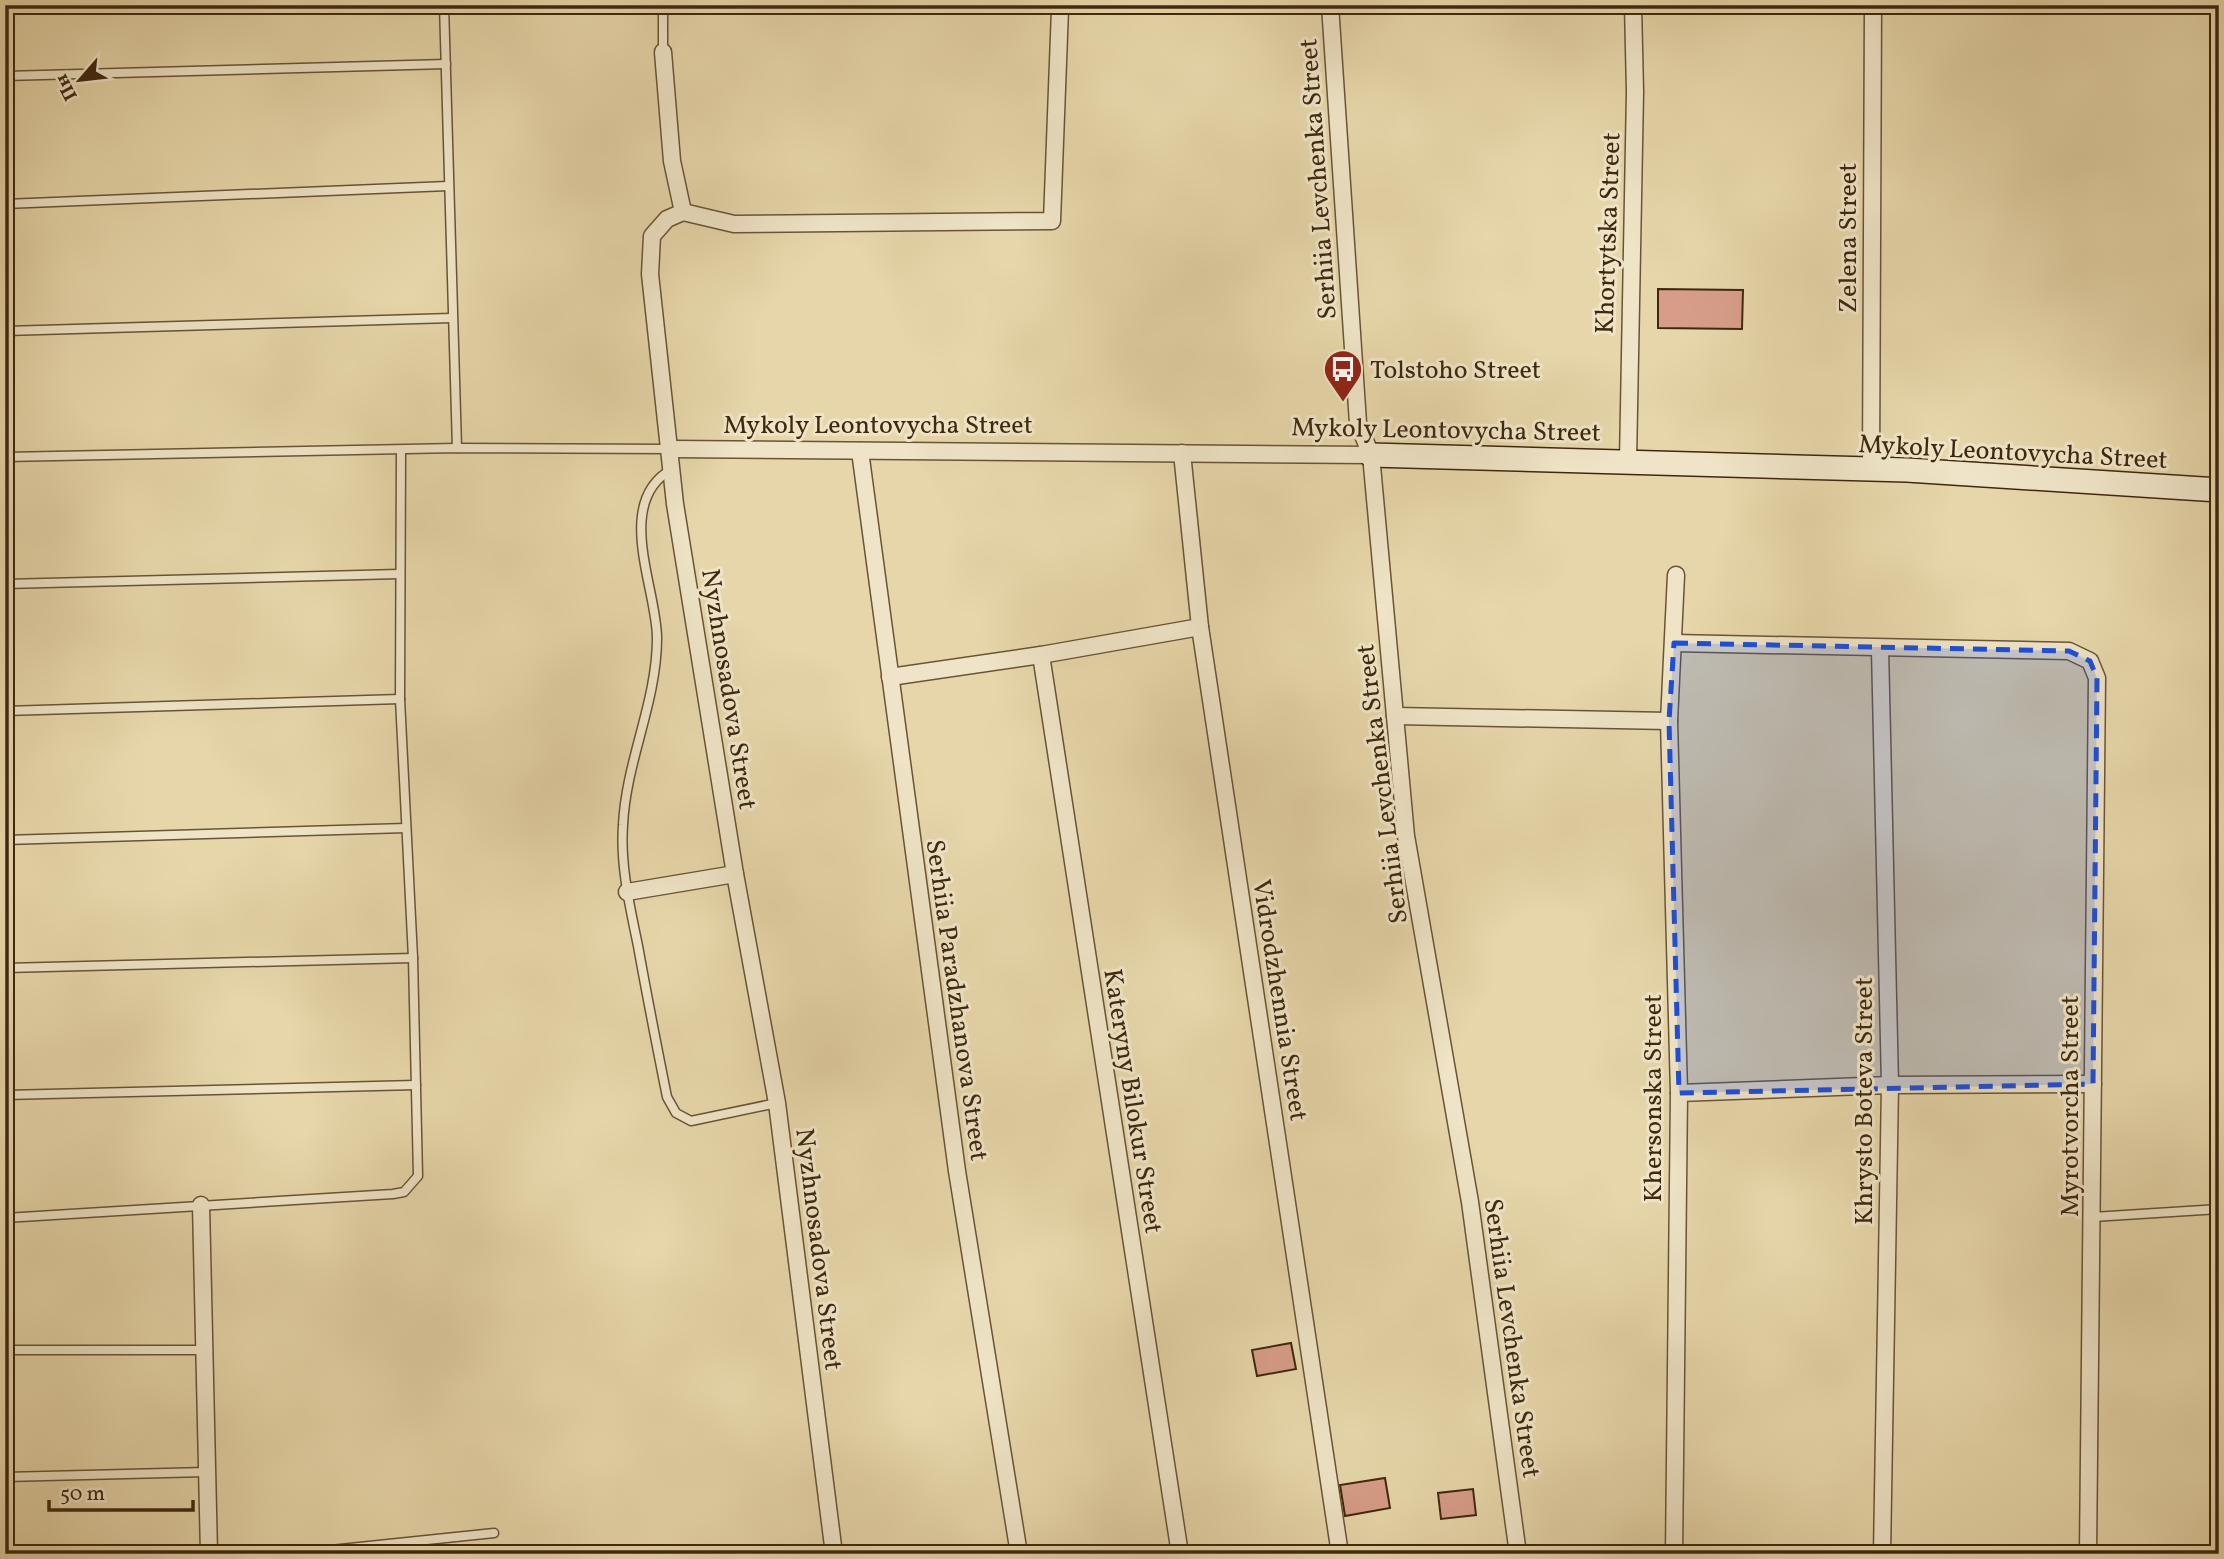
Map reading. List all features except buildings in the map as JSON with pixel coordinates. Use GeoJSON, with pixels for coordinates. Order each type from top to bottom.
{"type":"FeatureCollection","features":[{"type":"Feature","properties":{"kind":"street","name":"Serhiia Levchenka Street"},"geometry":{"type":"LineString","coordinates":[[1330,5],[1359,423],[1371,455],[1406,836],[1470,1202],[1518,1554]]}},
{"type":"Feature","properties":{"kind":"street","name":"Khortytska Street"},"geometry":{"type":"LineString","coordinates":[[1628,461],[1635,92],[1633,5]]}},
{"type":"Feature","properties":{"kind":"street","name":"Zelena Street"},"geometry":{"type":"LineString","coordinates":[[1871,470],[1873,5]]}},
{"type":"Feature","properties":{"kind":"street"},"geometry":{"type":"LineString","coordinates":[[663,51],[672,161],[683,212],[734,224],[1052,220],[1060,9]]}},
{"type":"Feature","properties":{"kind":"street","name":"Nyzhnosadova Street"},"geometry":{"type":"LineString","coordinates":[[683,212],[667,219],[652,236],[650,274],[677,517],[735,874],[777,1103],[834,1554]]}},
{"type":"Feature","properties":{"kind":"street","name":"Mykoly Leontovycha Street"},"geometry":{"type":"LineString","coordinates":[[671,449],[1371,455],[1628,461],[1871,470],[2219,490]]}},
{"type":"Feature","properties":{"kind":"street","name":"Serhiia Paradzhanova Street"},"geometry":{"type":"LineString","coordinates":[[860,451],[957,1171],[1019,1554]]}},
{"type":"Feature","properties":{"kind":"street","name":"Vidrodzhennia Street"},"geometry":{"type":"LineString","coordinates":[[1182,453],[1200,627],[1340,1554]]}},
{"type":"Feature","properties":{"kind":"street","name":"Khersonska Street"},"geometry":{"type":"LineString","coordinates":[[1674,1554],[1679,1093],[1669,721],[1676,576]]}},
{"type":"Feature","properties":{"kind":"street"},"geometry":{"type":"LineString","coordinates":[[890,677],[1041,656],[1200,627]]}},
{"type":"Feature","properties":{"kind":"street"},"geometry":{"type":"LineString","coordinates":[[1674,643],[1880,649]]}},
{"type":"Feature","properties":{"kind":"street","name":"Myrotvorcha Street"},"geometry":{"type":"LineString","coordinates":[[1880,649],[2069,651],[2090,661],[2097,678],[2088,1554]]}},
{"type":"Feature","properties":{"kind":"street","name":"Khrysto Boteva Street"},"geometry":{"type":"LineString","coordinates":[[1880,649],[1890,1085],[1882,1554]]}},
{"type":"Feature","properties":{"kind":"street","name":"Kateryny Bilokur Street"},"geometry":{"type":"LineString","coordinates":[[1041,656],[1180,1554]]}},
{"type":"Feature","properties":{"kind":"street"},"geometry":{"type":"LineString","coordinates":[[1395,716],[1669,721]]}},
{"type":"Feature","properties":{"kind":"street"},"geometry":{"type":"LineString","coordinates":[[627,892],[735,874]]}},
{"type":"Feature","properties":{"kind":"street"},"geometry":{"type":"LineString","coordinates":[[1679,1093],[1890,1085],[2093,1084]]}},
{"type":"Feature","properties":{"kind":"street"},"geometry":{"type":"LineString","coordinates":[[201,1205],[209,1554]]}},
{"type":"Feature","properties":{"kind":"lane"},"geometry":{"type":"LineString","coordinates":[[444,5],[457,448]]}},
{"type":"Feature","properties":{"kind":"lane"},"geometry":{"type":"LineString","coordinates":[[663,5],[663,51]]}},
{"type":"Feature","properties":{"kind":"lane"},"geometry":{"type":"LineString","coordinates":[[5,76],[446,64]]}},
{"type":"Feature","properties":{"kind":"lane"},"geometry":{"type":"LineString","coordinates":[[5,204],[448,186]]}},
{"type":"Feature","properties":{"kind":"lane"},"geometry":{"type":"LineString","coordinates":[[5,331],[452,318]]}},
{"type":"Feature","properties":{"kind":"lane"},"geometry":{"type":"LineString","coordinates":[[5,457],[457,448],[671,449]]}},
{"type":"Feature","properties":{"kind":"lane"},"geometry":{"type":"LineString","coordinates":[[5,1218],[404,1192],[418,1176],[413,958],[400,699],[401,450]]}},
{"type":"Feature","properties":{"kind":"lane"},"geometry":{"type":"LineString","coordinates":[[672,469],[654,484],[642,521],[641,552],[657,635],[654,680],[626,792],[622,828],[627,892],[667,1097],[676,1113],[691,1121],[777,1103]]}},
{"type":"Feature","properties":{"kind":"lane"},"geometry":{"type":"LineString","coordinates":[[5,584],[399,574]]}},
{"type":"Feature","properties":{"kind":"lane"},"geometry":{"type":"LineString","coordinates":[[5,711],[400,699]]}},
{"type":"Feature","properties":{"kind":"lane"},"geometry":{"type":"LineString","coordinates":[[5,840],[406,828]]}},
{"type":"Feature","properties":{"kind":"lane"},"geometry":{"type":"LineString","coordinates":[[5,968],[413,958]]}},
{"type":"Feature","properties":{"kind":"lane"},"geometry":{"type":"LineString","coordinates":[[5,1094],[416,1085]]}},
{"type":"Feature","properties":{"kind":"lane"},"geometry":{"type":"LineString","coordinates":[[2093,1217],[2219,1209]]}},
{"type":"Feature","properties":{"kind":"lane"},"geometry":{"type":"LineString","coordinates":[[5,1350],[203,1350]]}},
{"type":"Feature","properties":{"kind":"lane"},"geometry":{"type":"LineString","coordinates":[[5,1477],[206,1472]]}},
{"type":"Feature","properties":{"kind":"lane"},"geometry":{"type":"LineString","coordinates":[[292,1554],[494,1533]]}},
{"type":"Feature","properties":{"kind":"highlighted area"},"geometry":{"type":"Polygon","coordinates":[[[1674,643],[2069,651],[2090,661],[2097,678],[2093,1084],[1679,1093],[1669,721],[1674,643]]]}},
{"type":"Feature","properties":{"kind":"place","name":"Tolstoho Street"},"geometry":{"type":"Point","coordinates":[1343,403]}}]}
